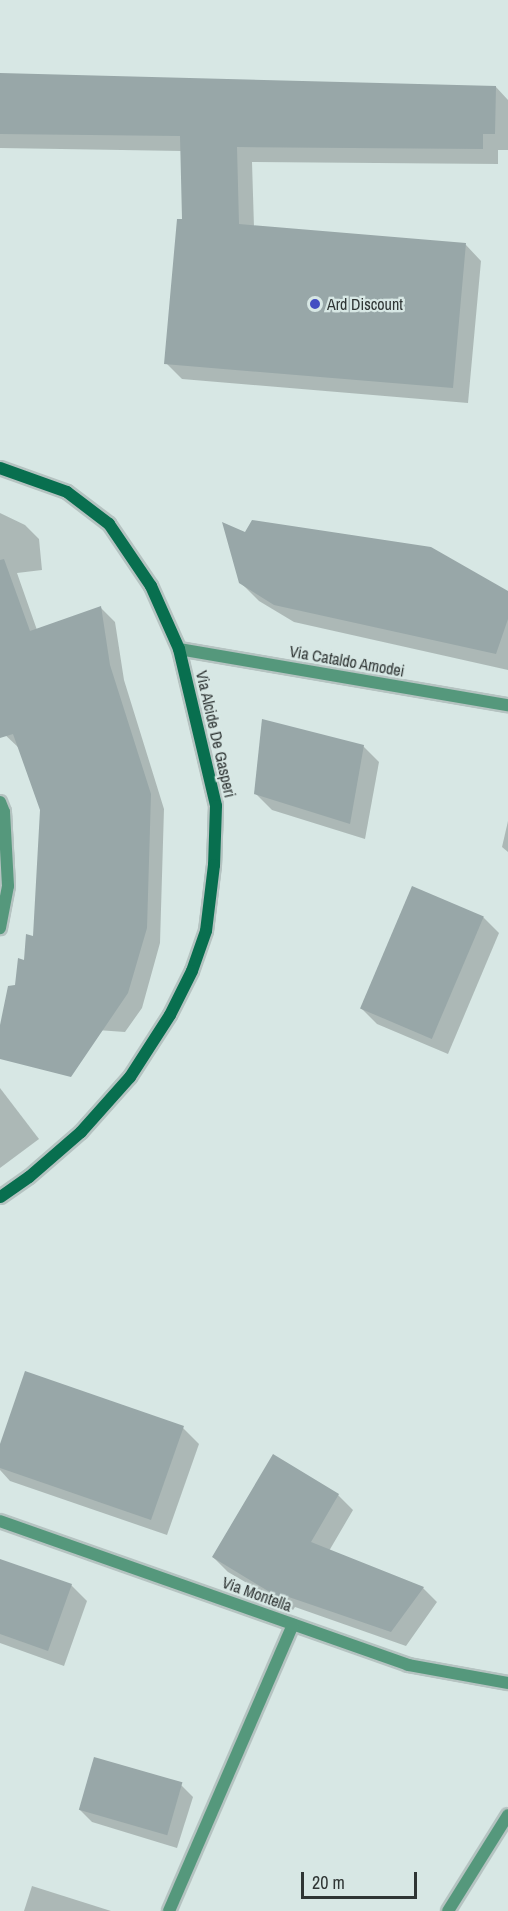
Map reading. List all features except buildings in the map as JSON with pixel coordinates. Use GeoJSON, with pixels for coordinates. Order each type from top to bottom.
{"type":"FeatureCollection","features":[{"type":"Feature","properties":{"kind":"street","name":"Via Alcide De Gasperi"},"geometry":{"type":"LineString","coordinates":[[0,468],[67,492],[109,524],[151,586],[180,649],[216,806],[214,865],[206,931],[192,971],[170,1015],[130,1077],[81,1132],[29,1177],[0,1197]]}},
{"type":"Feature","properties":{"kind":"street","name":"Via Cataldo Amodei"},"geometry":{"type":"LineString","coordinates":[[180,649],[508,705]]}},
{"type":"Feature","properties":{"kind":"street"},"geometry":{"type":"LineString","coordinates":[[0,802],[4,812],[3,840],[8,886],[0,928]]}},
{"type":"Feature","properties":{"kind":"street","name":"Via Montella"},"geometry":{"type":"LineString","coordinates":[[0,1521],[408,1665],[508,1683]]}},
{"type":"Feature","properties":{"kind":"street"},"geometry":{"type":"LineString","coordinates":[[169,1911],[293,1625]]}},
{"type":"Feature","properties":{"kind":"street"},"geometry":{"type":"LineString","coordinates":[[448,1911],[508,1815]]}},
{"type":"Feature","properties":{"kind":"place","name":"Ard Discount"},"geometry":{"type":"Point","coordinates":[315,304]}}]}
